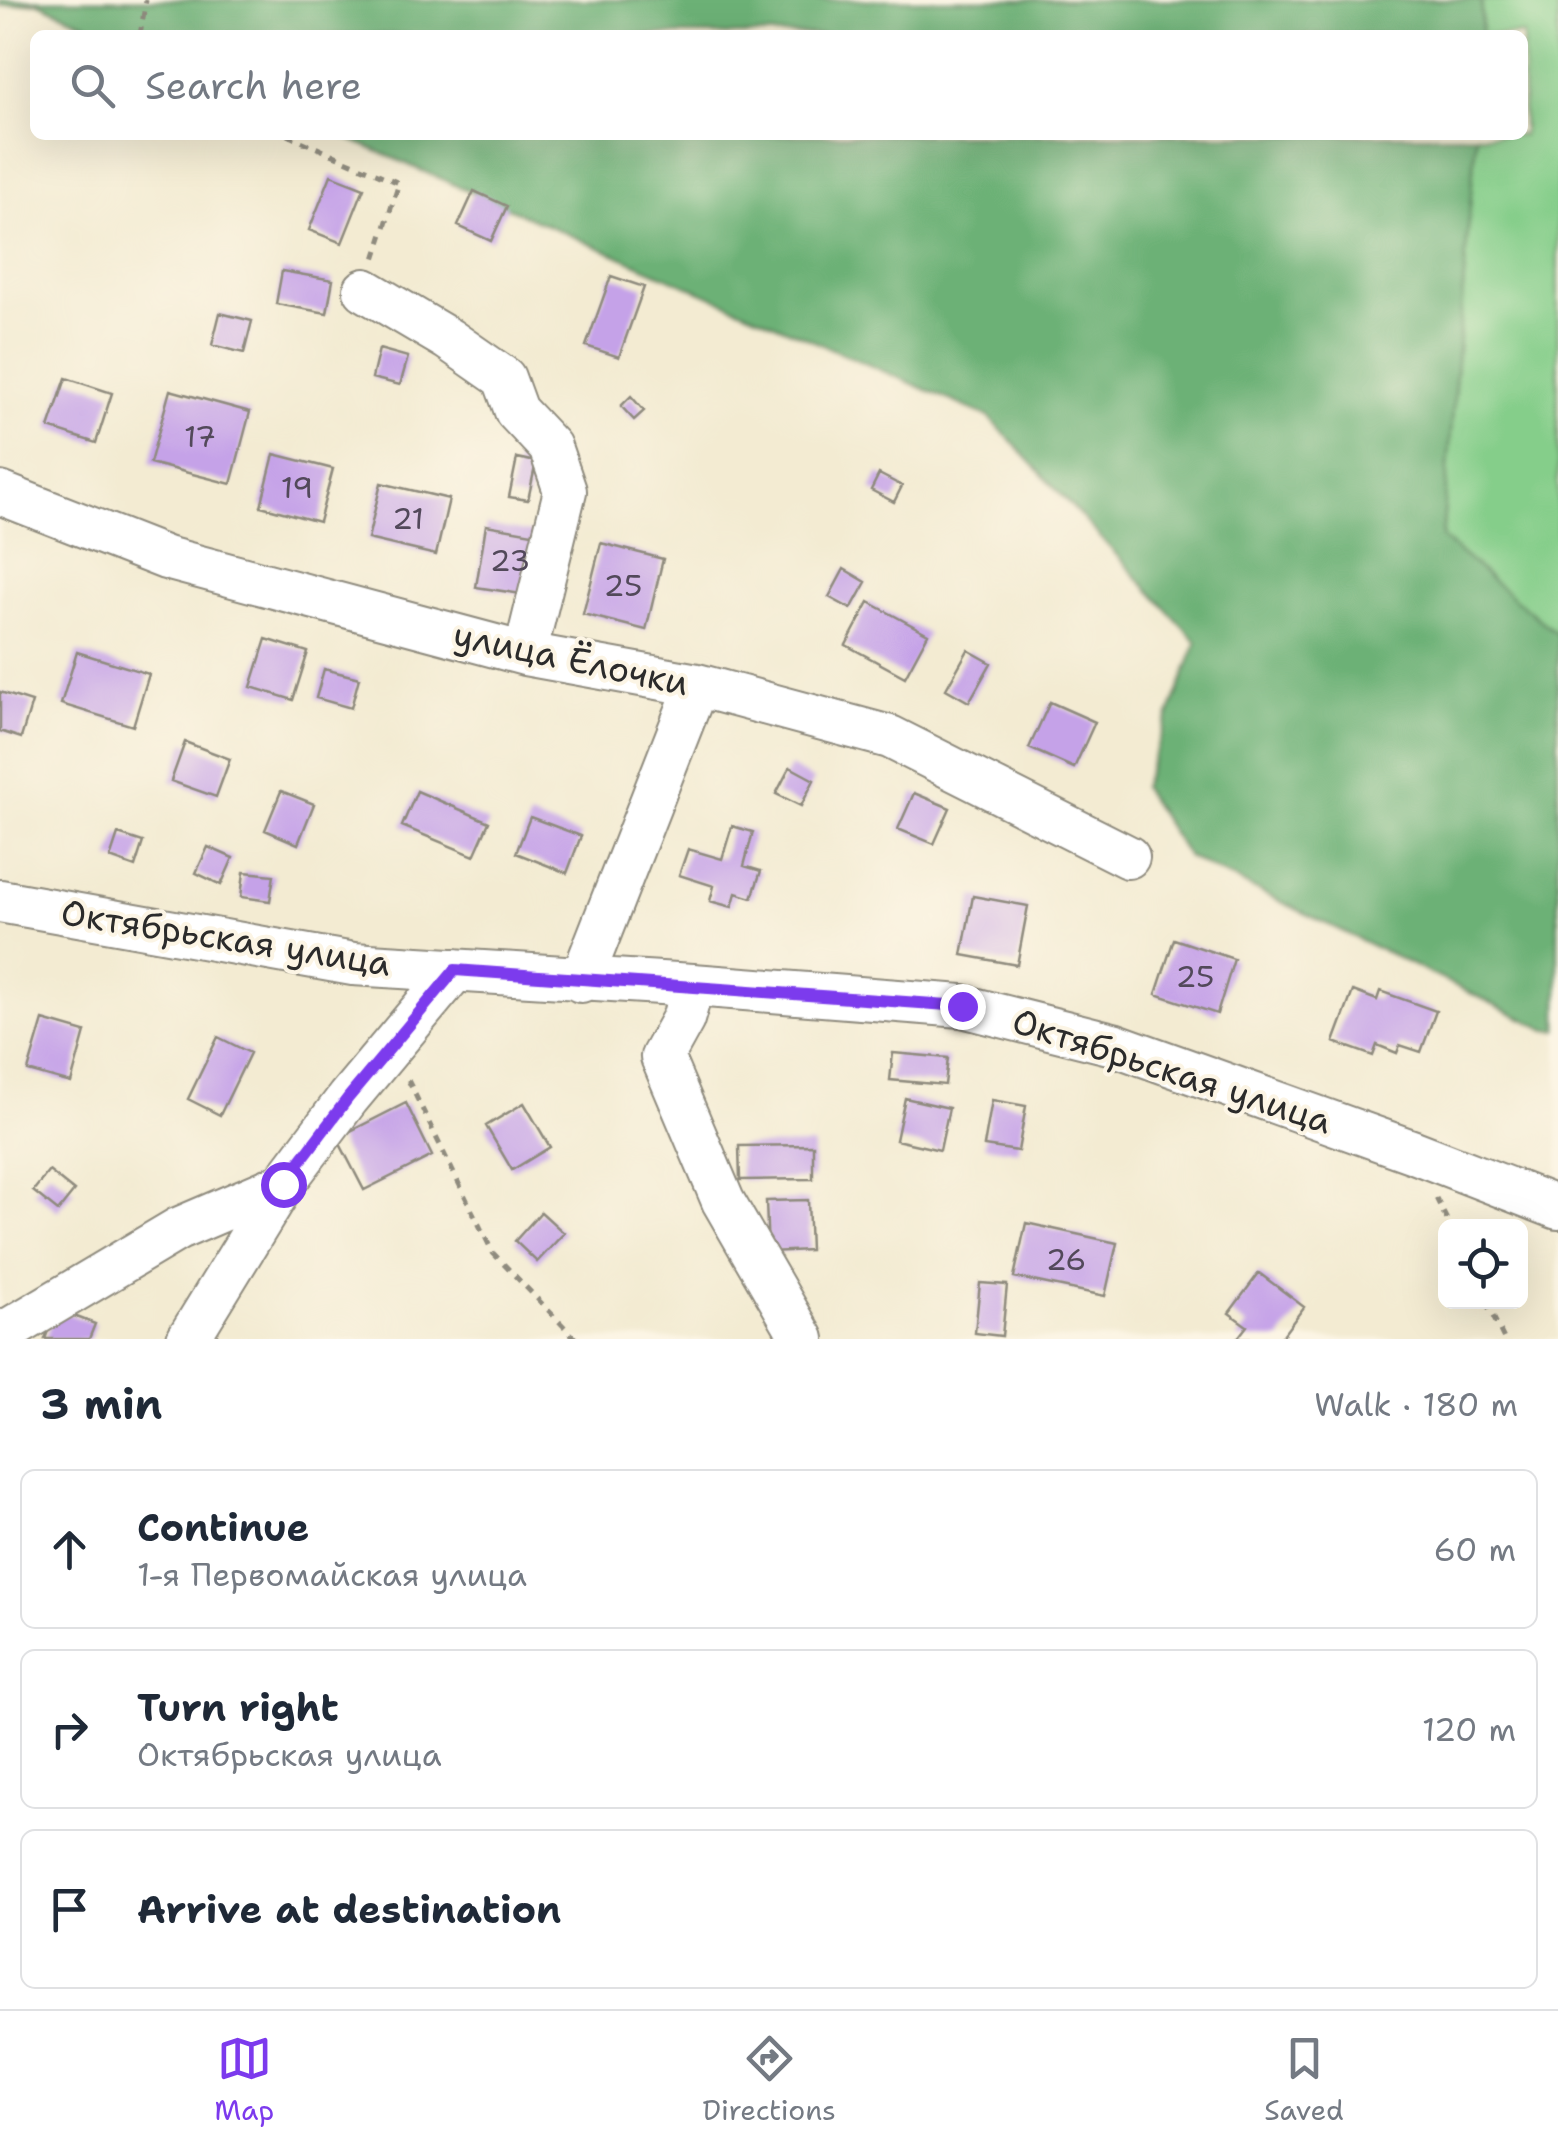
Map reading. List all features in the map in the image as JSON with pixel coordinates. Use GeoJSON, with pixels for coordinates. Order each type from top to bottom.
{"type":"FeatureCollection","features":[{"type":"Feature","properties":{"kind":"street"},"geometry":{"type":"LineString","coordinates":[[365,290],[504,378],[516,410],[550,447],[565,491],[526,654]]}},
{"type":"Feature","properties":{"kind":"street","name":"улица Ёлочки"},"geometry":{"type":"LineString","coordinates":[[0,494],[166,558],[526,654],[697,685],[890,736],[1128,857]]}},
{"type":"Feature","properties":{"kind":"street"},"geometry":{"type":"LineString","coordinates":[[580,980],[697,685]]}},
{"type":"Feature","properties":{"kind":"street","name":"Октябрьская улица"},"geometry":{"type":"LineString","coordinates":[[0,901],[353,964],[962,1006],[1112,1044],[1558,1208]]}},
{"type":"Feature","properties":{"kind":"street"},"geometry":{"type":"LineString","coordinates":[[188,1339],[283,1184],[455,970]]}},
{"type":"Feature","properties":{"kind":"street"},"geometry":{"type":"LineString","coordinates":[[694,985],[683,1019],[662,1057],[723,1201],[803,1339]]}},
{"type":"Feature","properties":{"kind":"street"},"geometry":{"type":"LineString","coordinates":[[0,1336],[178,1229],[283,1184]]}},
{"type":"Feature","properties":{"kind":"path"},"geometry":{"type":"LineString","coordinates":[[141,30],[146,0]]}},
{"type":"Feature","properties":{"kind":"path"},"geometry":{"type":"LineString","coordinates":[[298,140],[399,183],[365,290]]}},
{"type":"Feature","properties":{"kind":"path"},"geometry":{"type":"LineString","coordinates":[[391,1046],[493,1253],[576,1339]]}},
{"type":"Feature","properties":{"kind":"path"},"geometry":{"type":"LineString","coordinates":[[1489,1309],[1504,1339]]}},
{"type":"Feature","properties":{"kind":"green space"},"geometry":{"type":"Polygon","coordinates":[[[0,0],[1482,0],[1481,30],[100,30],[37,2],[0,6],[0,0]]]}},
{"type":"Feature","properties":{"kind":"green space"},"geometry":{"type":"Polygon","coordinates":[[[1482,0],[1558,0],[1558,635],[1442,539],[1476,140],[1528,140],[1528,30],[1481,30],[1482,0]]]}},
{"type":"Feature","properties":{"kind":"green space"},"geometry":{"type":"Polygon","coordinates":[[[352,140],[1476,140],[1442,538],[1558,635],[1558,1030],[1547,1030],[1188,857],[1142,787],[1197,642],[989,417],[352,140]]]}},
{"type":"Feature","properties":{"kind":"building"},"geometry":{"type":"Polygon","coordinates":[[[331,175],[364,188],[342,243],[309,230],[331,175]]]}},
{"type":"Feature","properties":{"kind":"building"},"geometry":{"type":"Polygon","coordinates":[[[474,191],[507,206],[491,241],[458,226],[474,191]]]}},
{"type":"Feature","properties":{"kind":"building"},"geometry":{"type":"Polygon","coordinates":[[[282,271],[333,280],[327,313],[276,304],[282,271]]]}},
{"type":"Feature","properties":{"kind":"building"},"geometry":{"type":"Polygon","coordinates":[[[611,276],[644,287],[619,357],[586,346],[611,276]]]}},
{"type":"Feature","properties":{"kind":"building"},"geometry":{"type":"Polygon","coordinates":[[[220,313],[252,321],[244,353],[212,345],[220,313]]]}},
{"type":"Feature","properties":{"kind":"building"},"geometry":{"type":"Polygon","coordinates":[[[379,349],[408,357],[400,385],[372,378],[379,349]]]}},
{"type":"Feature","properties":{"kind":"building"},"geometry":{"type":"Polygon","coordinates":[[[66,378],[112,393],[96,443],[49,428],[66,378]]]}},
{"type":"Feature","properties":{"kind":"building"},"geometry":{"type":"Polygon","coordinates":[[[170,390],[250,412],[231,484],[150,463],[170,390]]]}},
{"type":"Feature","properties":{"kind":"building"},"geometry":{"type":"Polygon","coordinates":[[[631,396],[644,411],[634,420],[621,406],[631,396]]]}},
{"type":"Feature","properties":{"kind":"building"},"geometry":{"type":"Polygon","coordinates":[[[274,454],[333,469],[319,522],[261,506],[274,454]]]}},
{"type":"Feature","properties":{"kind":"building"},"geometry":{"type":"Polygon","coordinates":[[[517,458],[536,462],[528,500],[509,497],[517,458]]]}},
{"type":"Feature","properties":{"kind":"building"},"geometry":{"type":"Polygon","coordinates":[[[879,474],[902,486],[894,502],[871,490],[879,474]]]}},
{"type":"Feature","properties":{"kind":"building"},"geometry":{"type":"Polygon","coordinates":[[[381,483],[449,499],[436,555],[368,539],[381,483]]]}},
{"type":"Feature","properties":{"kind":"building"},"geometry":{"type":"Polygon","coordinates":[[[486,525],[544,535],[535,596],[476,587],[486,525]]]}},
{"type":"Feature","properties":{"kind":"building"},"geometry":{"type":"Polygon","coordinates":[[[601,543],[663,559],[646,630],[583,614],[601,543]]]}},
{"type":"Feature","properties":{"kind":"building"},"geometry":{"type":"Polygon","coordinates":[[[844,569],[866,582],[851,609],[829,597],[844,569]]]}},
{"type":"Feature","properties":{"kind":"building"},"geometry":{"type":"Polygon","coordinates":[[[869,602],[928,634],[905,677],[846,645],[869,602]]]}},
{"type":"Feature","properties":{"kind":"building"},"geometry":{"type":"Polygon","coordinates":[[[266,639],[308,652],[293,700],[251,687],[266,639]]]}},
{"type":"Feature","properties":{"kind":"building"},"geometry":{"type":"Polygon","coordinates":[[[968,650],[991,663],[969,702],[946,689],[968,650]]]}},
{"type":"Feature","properties":{"kind":"building"},"geometry":{"type":"Polygon","coordinates":[[[77,652],[149,674],[133,726],[61,704],[77,652]]]}},
{"type":"Feature","properties":{"kind":"building"},"geometry":{"type":"Polygon","coordinates":[[[324,669],[359,678],[351,708],[316,698],[324,669]]]}},
{"type":"Feature","properties":{"kind":"building"},"geometry":{"type":"Polygon","coordinates":[[[0,692],[32,702],[21,738],[0,731],[0,692]]]}},
{"type":"Feature","properties":{"kind":"building"},"geometry":{"type":"Polygon","coordinates":[[[1050,702],[1095,722],[1074,768],[1029,748],[1050,702]]]}},
{"type":"Feature","properties":{"kind":"building"},"geometry":{"type":"Polygon","coordinates":[[[185,742],[230,759],[216,797],[171,781],[185,742]]]}},
{"type":"Feature","properties":{"kind":"building"},"geometry":{"type":"Polygon","coordinates":[[[790,767],[814,780],[801,806],[776,794],[790,767]]]}},
{"type":"Feature","properties":{"kind":"building"},"geometry":{"type":"Polygon","coordinates":[[[281,791],[314,804],[298,844],[265,830],[281,791]]]}},
{"type":"Feature","properties":{"kind":"building"},"geometry":{"type":"Polygon","coordinates":[[[417,791],[489,822],[474,856],[402,826],[417,791]]]}},
{"type":"Feature","properties":{"kind":"building"},"geometry":{"type":"Polygon","coordinates":[[[914,793],[950,808],[934,844],[898,829],[914,793]]]}},
{"type":"Feature","properties":{"kind":"building"},"geometry":{"type":"Polygon","coordinates":[[[530,817],[581,836],[567,873],[516,853],[530,817]]]}},
{"type":"Feature","properties":{"kind":"building"},"geometry":{"type":"Polygon","coordinates":[[[732,826],[753,832],[744,866],[761,871],[752,898],[736,893],[732,907],[710,901],[714,886],[679,875],[688,849],[722,859],[732,826]]]}},
{"type":"Feature","properties":{"kind":"building"},"geometry":{"type":"Polygon","coordinates":[[[118,834],[143,842],[135,867],[110,858],[118,834]]]}},
{"type":"Feature","properties":{"kind":"building"},"geometry":{"type":"Polygon","coordinates":[[[208,847],[233,858],[221,885],[196,873],[208,847]]]}},
{"type":"Feature","properties":{"kind":"building"},"geometry":{"type":"Polygon","coordinates":[[[244,872],[274,875],[270,901],[241,897],[244,872]]]}},
{"type":"Feature","properties":{"kind":"building"},"geometry":{"type":"Polygon","coordinates":[[[973,896],[1028,906],[1017,965],[962,955],[973,896]]]}},
{"type":"Feature","properties":{"kind":"building"},"geometry":{"type":"Polygon","coordinates":[[[1174,939],[1234,959],[1217,1014],[1156,994],[1174,939]]]}},
{"type":"Feature","properties":{"kind":"building"},"geometry":{"type":"Polygon","coordinates":[[[1353,991],[1377,1000],[1380,991],[1436,1011],[1421,1052],[1400,1045],[1397,1053],[1377,1045],[1373,1056],[1334,1042],[1353,991]]]}},
{"type":"Feature","properties":{"kind":"building"},"geometry":{"type":"Polygon","coordinates":[[[43,1020],[85,1032],[71,1083],[28,1071],[43,1020]]]}},
{"type":"Feature","properties":{"kind":"building"},"geometry":{"type":"Polygon","coordinates":[[[218,1037],[250,1053],[220,1115],[188,1099],[218,1037]]]}},
{"type":"Feature","properties":{"kind":"building"},"geometry":{"type":"Polygon","coordinates":[[[893,1053],[948,1058],[945,1085],[890,1080],[893,1053]]]}},
{"type":"Feature","properties":{"kind":"building"},"geometry":{"type":"Polygon","coordinates":[[[905,1098],[949,1108],[940,1150],[896,1140],[905,1098]]]}},
{"type":"Feature","properties":{"kind":"building"},"geometry":{"type":"Polygon","coordinates":[[[992,1100],[1026,1106],[1018,1151],[984,1146],[992,1100]]]}},
{"type":"Feature","properties":{"kind":"building"},"geometry":{"type":"Polygon","coordinates":[[[406,1103],[432,1156],[364,1190],[337,1138],[406,1103]]]}},
{"type":"Feature","properties":{"kind":"building"},"geometry":{"type":"Polygon","coordinates":[[[524,1103],[550,1147],[512,1170],[486,1126],[524,1103]]]}},
{"type":"Feature","properties":{"kind":"building"},"geometry":{"type":"Polygon","coordinates":[[[813,1145],[813,1179],[740,1180],[739,1146],[813,1145]]]}},
{"type":"Feature","properties":{"kind":"building"},"geometry":{"type":"Polygon","coordinates":[[[49,1171],[74,1191],[58,1211],[33,1191],[49,1171]]]}},
{"type":"Feature","properties":{"kind":"building"},"geometry":{"type":"Polygon","coordinates":[[[808,1200],[810,1250],[768,1252],[766,1201],[808,1200]]]}},
{"type":"Feature","properties":{"kind":"building"},"geometry":{"type":"Polygon","coordinates":[[[541,1212],[564,1233],[537,1262],[515,1241],[541,1212]]]}},
{"type":"Feature","properties":{"kind":"building"},"geometry":{"type":"Polygon","coordinates":[[[1026,1223],[1117,1243],[1105,1296],[1014,1277],[1026,1223]]]}},
{"type":"Feature","properties":{"kind":"building"},"geometry":{"type":"Polygon","coordinates":[[[1259,1273],[1304,1307],[1280,1339],[1237,1339],[1247,1326],[1229,1313],[1259,1273]]]}},
{"type":"Feature","properties":{"kind":"building"},"geometry":{"type":"Polygon","coordinates":[[[980,1283],[1007,1285],[1002,1336],[975,1333],[980,1283]]]}},
{"type":"Feature","properties":{"kind":"building"},"geometry":{"type":"Polygon","coordinates":[[[56,1309],[95,1324],[89,1339],[45,1339],[56,1309]]]}},
{"type":"Feature","properties":{"kind":"route"},"geometry":{"type":"LineString","coordinates":[[283,1184],[348,1098],[455,970],[962,1006]]}}]}
